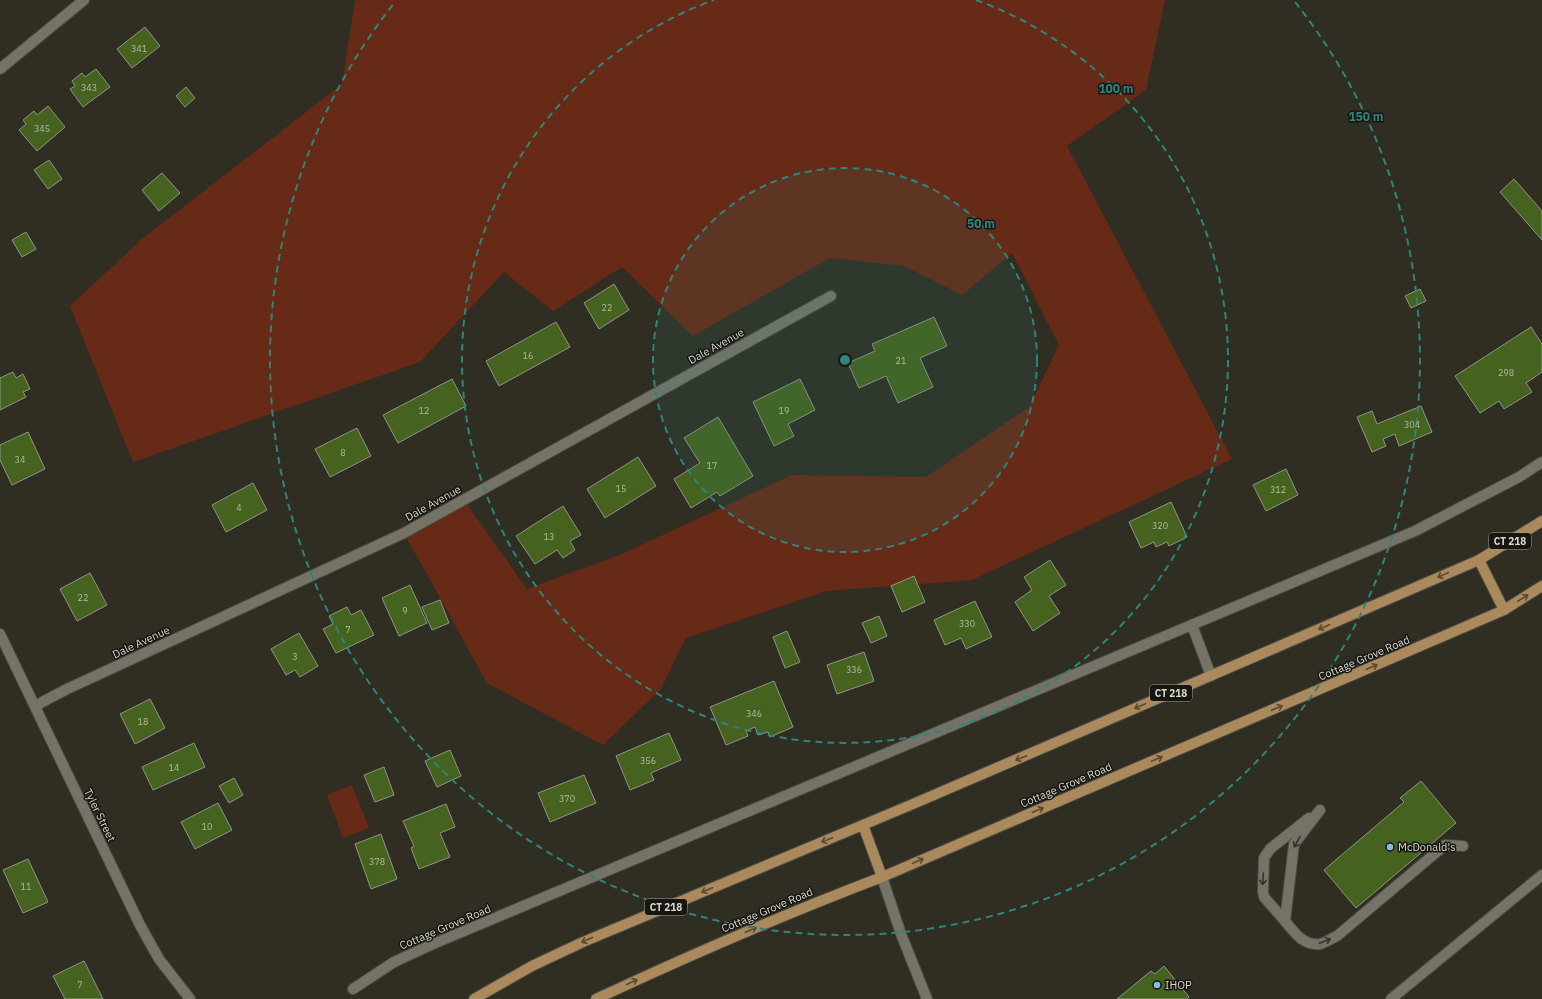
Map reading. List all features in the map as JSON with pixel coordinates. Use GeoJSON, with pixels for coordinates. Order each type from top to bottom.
{"type":"FeatureCollection","features":[{"type":"Feature","properties":{"kind":"main road","name":"CT 218"},"geometry":{"type":"LineString","coordinates":[[474,999],[532,966],[583,942],[864,825],[1478,560],[1542,521]]}},
{"type":"Feature","properties":{"kind":"main road"},"geometry":{"type":"LineString","coordinates":[[1478,560],[1504,610]]}},
{"type":"Feature","properties":{"kind":"main road","name":"Cottage Grove Road"},"geometry":{"type":"LineString","coordinates":[[596,999],[677,961],[882,877],[1504,610],[1542,586]]}},
{"type":"Feature","properties":{"kind":"main road"},"geometry":{"type":"LineString","coordinates":[[864,825],[882,877]]}},
{"type":"Feature","properties":{"kind":"street"},"geometry":{"type":"LineString","coordinates":[[0,68],[84,0]]}},
{"type":"Feature","properties":{"kind":"street","name":"Dale Avenue"},"geometry":{"type":"LineString","coordinates":[[35,706],[65,690],[404,533],[831,296]]}},
{"type":"Feature","properties":{"kind":"street","name":"Cottage Grove Road"},"geometry":{"type":"LineString","coordinates":[[353,989],[394,962],[433,944],[1415,531],[1519,477],[1542,462]]}},
{"type":"Feature","properties":{"kind":"street"},"geometry":{"type":"LineString","coordinates":[[1192,625],[1211,676]]}},
{"type":"Feature","properties":{"kind":"street","name":"Tyler Street"},"geometry":{"type":"LineString","coordinates":[[0,634],[158,959],[190,999]]}},
{"type":"Feature","properties":{"kind":"street"},"geometry":{"type":"LineString","coordinates":[[1285,921],[1294,844],[1320,810],[1270,849],[1264,858],[1264,897],[1295,934],[1305,942],[1321,944],[1337,936],[1446,845],[1463,846]]}},
{"type":"Feature","properties":{"kind":"street"},"geometry":{"type":"LineString","coordinates":[[1391,999],[1542,875]]}},
{"type":"Feature","properties":{"kind":"street"},"geometry":{"type":"LineString","coordinates":[[882,877],[901,934],[927,999]]}},
{"type":"Feature","properties":{"kind":"shaded area"},"geometry":{"type":"Polygon","coordinates":[[[355,0],[1165,0],[1146,90],[1067,146],[1232,459],[972,580],[826,591],[686,638],[661,689],[603,745],[487,683],[404,533],[464,500],[527,589],[622,554],[792,475],[926,477],[1029,407],[1059,345],[1012,253],[962,295],[904,266],[830,258],[693,336],[622,267],[553,311],[504,272],[420,362],[133,462],[70,306],[142,239],[342,84],[355,0]]]}},
{"type":"Feature","properties":{"kind":"shaded area"},"geometry":{"type":"Polygon","coordinates":[[[352,785],[369,828],[343,838],[327,795],[352,785]]]}},
{"type":"Feature","properties":{"kind":"building"},"geometry":{"type":"Polygon","coordinates":[[[145,27],[160,46],[132,68],[117,49],[145,27]]]}},
{"type":"Feature","properties":{"kind":"building"},"geometry":{"type":"Polygon","coordinates":[[[96,69],[110,87],[83,107],[70,89],[75,86],[72,81],[82,73],[85,77],[96,69]]]}},
{"type":"Feature","properties":{"kind":"building"},"geometry":{"type":"Polygon","coordinates":[[[186,87],[195,98],[185,107],[176,96],[186,87]]]}},
{"type":"Feature","properties":{"kind":"building"},"geometry":{"type":"Polygon","coordinates":[[[48,106],[65,127],[37,151],[19,130],[26,124],[23,120],[34,111],[37,115],[48,106]]]}},
{"type":"Feature","properties":{"kind":"building"},"geometry":{"type":"Polygon","coordinates":[[[49,160],[62,179],[48,189],[34,170],[49,160]]]}},
{"type":"Feature","properties":{"kind":"building"},"geometry":{"type":"Polygon","coordinates":[[[162,173],[180,193],[159,211],[142,190],[162,173]]]}},
{"type":"Feature","properties":{"kind":"building"},"geometry":{"type":"Polygon","coordinates":[[[1514,179],[1542,211],[1542,240],[1500,192],[1514,179]]]}},
{"type":"Feature","properties":{"kind":"building"},"geometry":{"type":"Polygon","coordinates":[[[26,232],[36,249],[22,257],[12,240],[26,232]]]}},
{"type":"Feature","properties":{"kind":"building"},"geometry":{"type":"Polygon","coordinates":[[[614,284],[629,310],[599,329],[584,303],[614,284]]]}},
{"type":"Feature","properties":{"kind":"building"},"geometry":{"type":"Polygon","coordinates":[[[1420,289],[1426,301],[1411,308],[1405,296],[1420,289]]]}},
{"type":"Feature","properties":{"kind":"building"},"geometry":{"type":"Polygon","coordinates":[[[934,317],[947,346],[920,358],[933,387],[898,403],[886,376],[859,388],[848,363],[875,351],[872,344],[934,317]]]}},
{"type":"Feature","properties":{"kind":"building"},"geometry":{"type":"Polygon","coordinates":[[[556,322],[570,347],[499,386],[486,361],[556,322]]]}},
{"type":"Feature","properties":{"kind":"building"},"geometry":{"type":"Polygon","coordinates":[[[1531,327],[1542,344],[1542,372],[1526,383],[1532,392],[1504,409],[1499,401],[1480,413],[1455,376],[1531,327]]]}},
{"type":"Feature","properties":{"kind":"building"},"geometry":{"type":"Polygon","coordinates":[[[13,372],[16,378],[23,374],[30,389],[23,392],[26,397],[0,410],[0,378],[13,372]]]}},
{"type":"Feature","properties":{"kind":"building"},"geometry":{"type":"Polygon","coordinates":[[[452,379],[466,406],[398,443],[383,415],[452,379]]]}},
{"type":"Feature","properties":{"kind":"building"},"geometry":{"type":"Polygon","coordinates":[[[800,379],[815,410],[788,424],[794,436],[774,446],[753,402],[800,379]]]}},
{"type":"Feature","properties":{"kind":"building"},"geometry":{"type":"Polygon","coordinates":[[[1421,406],[1432,432],[1399,446],[1395,434],[1383,439],[1386,446],[1372,452],[1357,417],[1372,411],[1377,424],[1421,406]]]}},
{"type":"Feature","properties":{"kind":"building"},"geometry":{"type":"Polygon","coordinates":[[[718,417],[753,476],[720,496],[717,492],[691,508],[674,479],[700,463],[684,438],[718,417]]]}},
{"type":"Feature","properties":{"kind":"building"},"geometry":{"type":"Polygon","coordinates":[[[357,428],[371,456],[330,477],[315,449],[357,428]]]}},
{"type":"Feature","properties":{"kind":"building"},"geometry":{"type":"Polygon","coordinates":[[[28,432],[45,469],[12,485],[0,460],[0,445],[28,432]]]}},
{"type":"Feature","properties":{"kind":"building"},"geometry":{"type":"Polygon","coordinates":[[[638,457],[656,486],[605,518],[587,489],[638,457]]]}},
{"type":"Feature","properties":{"kind":"building"},"geometry":{"type":"Polygon","coordinates":[[[1286,469],[1298,495],[1266,511],[1253,485],[1286,469]]]}},
{"type":"Feature","properties":{"kind":"building"},"geometry":{"type":"Polygon","coordinates":[[[253,483],[267,510],[226,532],[212,505],[253,483]]]}},
{"type":"Feature","properties":{"kind":"building"},"geometry":{"type":"Polygon","coordinates":[[[1171,502],[1187,537],[1169,546],[1167,542],[1156,547],[1154,542],[1141,548],[1129,522],[1171,502]]]}},
{"type":"Feature","properties":{"kind":"building"},"geometry":{"type":"Polygon","coordinates":[[[563,506],[581,535],[570,541],[575,550],[563,558],[557,550],[535,564],[516,536],[563,506]]]}},
{"type":"Feature","properties":{"kind":"building"},"geometry":{"type":"Polygon","coordinates":[[[1050,560],[1066,585],[1049,596],[1060,613],[1033,631],[1015,602],[1032,590],[1024,577],[1050,560]]]}},
{"type":"Feature","properties":{"kind":"building"},"geometry":{"type":"Polygon","coordinates":[[[90,573],[107,605],[77,621],[60,589],[90,573]]]}},
{"type":"Feature","properties":{"kind":"building"},"geometry":{"type":"Polygon","coordinates":[[[914,576],[925,602],[902,612],[891,586],[914,576]]]}},
{"type":"Feature","properties":{"kind":"building"},"geometry":{"type":"Polygon","coordinates":[[[410,585],[427,623],[399,636],[382,598],[410,585]]]}},
{"type":"Feature","properties":{"kind":"building"},"geometry":{"type":"Polygon","coordinates":[[[440,600],[449,623],[432,630],[422,607],[440,600]]]}},
{"type":"Feature","properties":{"kind":"building"},"geometry":{"type":"Polygon","coordinates":[[[975,601],[992,637],[966,649],[961,638],[945,645],[934,620],[975,601]]]}},
{"type":"Feature","properties":{"kind":"building"},"geometry":{"type":"Polygon","coordinates":[[[347,607],[351,615],[361,610],[374,635],[336,653],[323,629],[333,624],[329,616],[347,607]]]}},
{"type":"Feature","properties":{"kind":"building"},"geometry":{"type":"Polygon","coordinates":[[[879,616],[887,636],[871,643],[862,623],[879,616]]]}},
{"type":"Feature","properties":{"kind":"building"},"geometry":{"type":"Polygon","coordinates":[[[787,631],[800,662],[785,668],[773,637],[787,631]]]}},
{"type":"Feature","properties":{"kind":"building"},"geometry":{"type":"Polygon","coordinates":[[[299,633],[318,666],[300,677],[295,670],[286,675],[271,649],[299,633]]]}},
{"type":"Feature","properties":{"kind":"building"},"geometry":{"type":"Polygon","coordinates":[[[864,652],[874,681],[837,694],[827,665],[864,652]]]}},
{"type":"Feature","properties":{"kind":"building"},"geometry":{"type":"Polygon","coordinates":[[[774,681],[793,727],[770,737],[768,732],[758,735],[755,727],[746,731],[748,736],[726,745],[710,707],[774,681]]]}},
{"type":"Feature","properties":{"kind":"building"},"geometry":{"type":"Polygon","coordinates":[[[150,699],[165,728],[135,744],[120,714],[150,699]]]}},
{"type":"Feature","properties":{"kind":"building"},"geometry":{"type":"Polygon","coordinates":[[[669,733],[681,760],[651,773],[654,780],[630,790],[616,756],[669,733]]]}},
{"type":"Feature","properties":{"kind":"building"},"geometry":{"type":"Polygon","coordinates":[[[194,743],[205,767],[153,790],[142,767],[194,743]]]}},
{"type":"Feature","properties":{"kind":"building"},"geometry":{"type":"Polygon","coordinates":[[[450,750],[461,776],[437,787],[425,761],[450,750]]]}},
{"type":"Feature","properties":{"kind":"building"},"geometry":{"type":"Polygon","coordinates":[[[384,767],[394,795],[375,802],[364,775],[384,767]]]}},
{"type":"Feature","properties":{"kind":"building"},"geometry":{"type":"Polygon","coordinates":[[[584,775],[596,803],[550,822],[538,793],[584,775]]]}},
{"type":"Feature","properties":{"kind":"building"},"geometry":{"type":"Polygon","coordinates":[[[234,778],[243,795],[229,803],[219,786],[234,778]]]}},
{"type":"Feature","properties":{"kind":"building","name":"McDonald's"},"geometry":{"type":"Polygon","coordinates":[[[1421,781],[1456,823],[1356,908],[1324,870],[1404,802],[1400,798],[1421,781]]]}},
{"type":"Feature","properties":{"kind":"building"},"geometry":{"type":"Polygon","coordinates":[[[218,803],[232,830],[195,849],[181,822],[218,803]]]}},
{"type":"Feature","properties":{"kind":"building"},"geometry":{"type":"Polygon","coordinates":[[[446,804],[455,827],[440,833],[450,857],[419,869],[411,848],[414,846],[403,821],[446,804]]]}},
{"type":"Feature","properties":{"kind":"building"},"geometry":{"type":"Polygon","coordinates":[[[381,834],[397,879],[371,889],[355,844],[381,834]]]}},
{"type":"Feature","properties":{"kind":"building"},"geometry":{"type":"Polygon","coordinates":[[[28,859],[48,902],[23,913],[3,870],[28,859]]]}},
{"type":"Feature","properties":{"kind":"building"},"geometry":{"type":"Polygon","coordinates":[[[84,961],[103,999],[65,999],[53,976],[84,961]]]}},
{"type":"Feature","properties":{"kind":"building","name":"IHOP"},"geometry":{"type":"Polygon","coordinates":[[[1164,966],[1189,997],[1187,999],[1117,999],[1151,971],[1155,974],[1164,966]]]}},
{"type":"Feature","properties":{"kind":"place","name":"McDonald's"},"geometry":{"type":"Point","coordinates":[1390,847]}},
{"type":"Feature","properties":{"kind":"place","name":"IHOP"},"geometry":{"type":"Point","coordinates":[1157,985]}}]}
